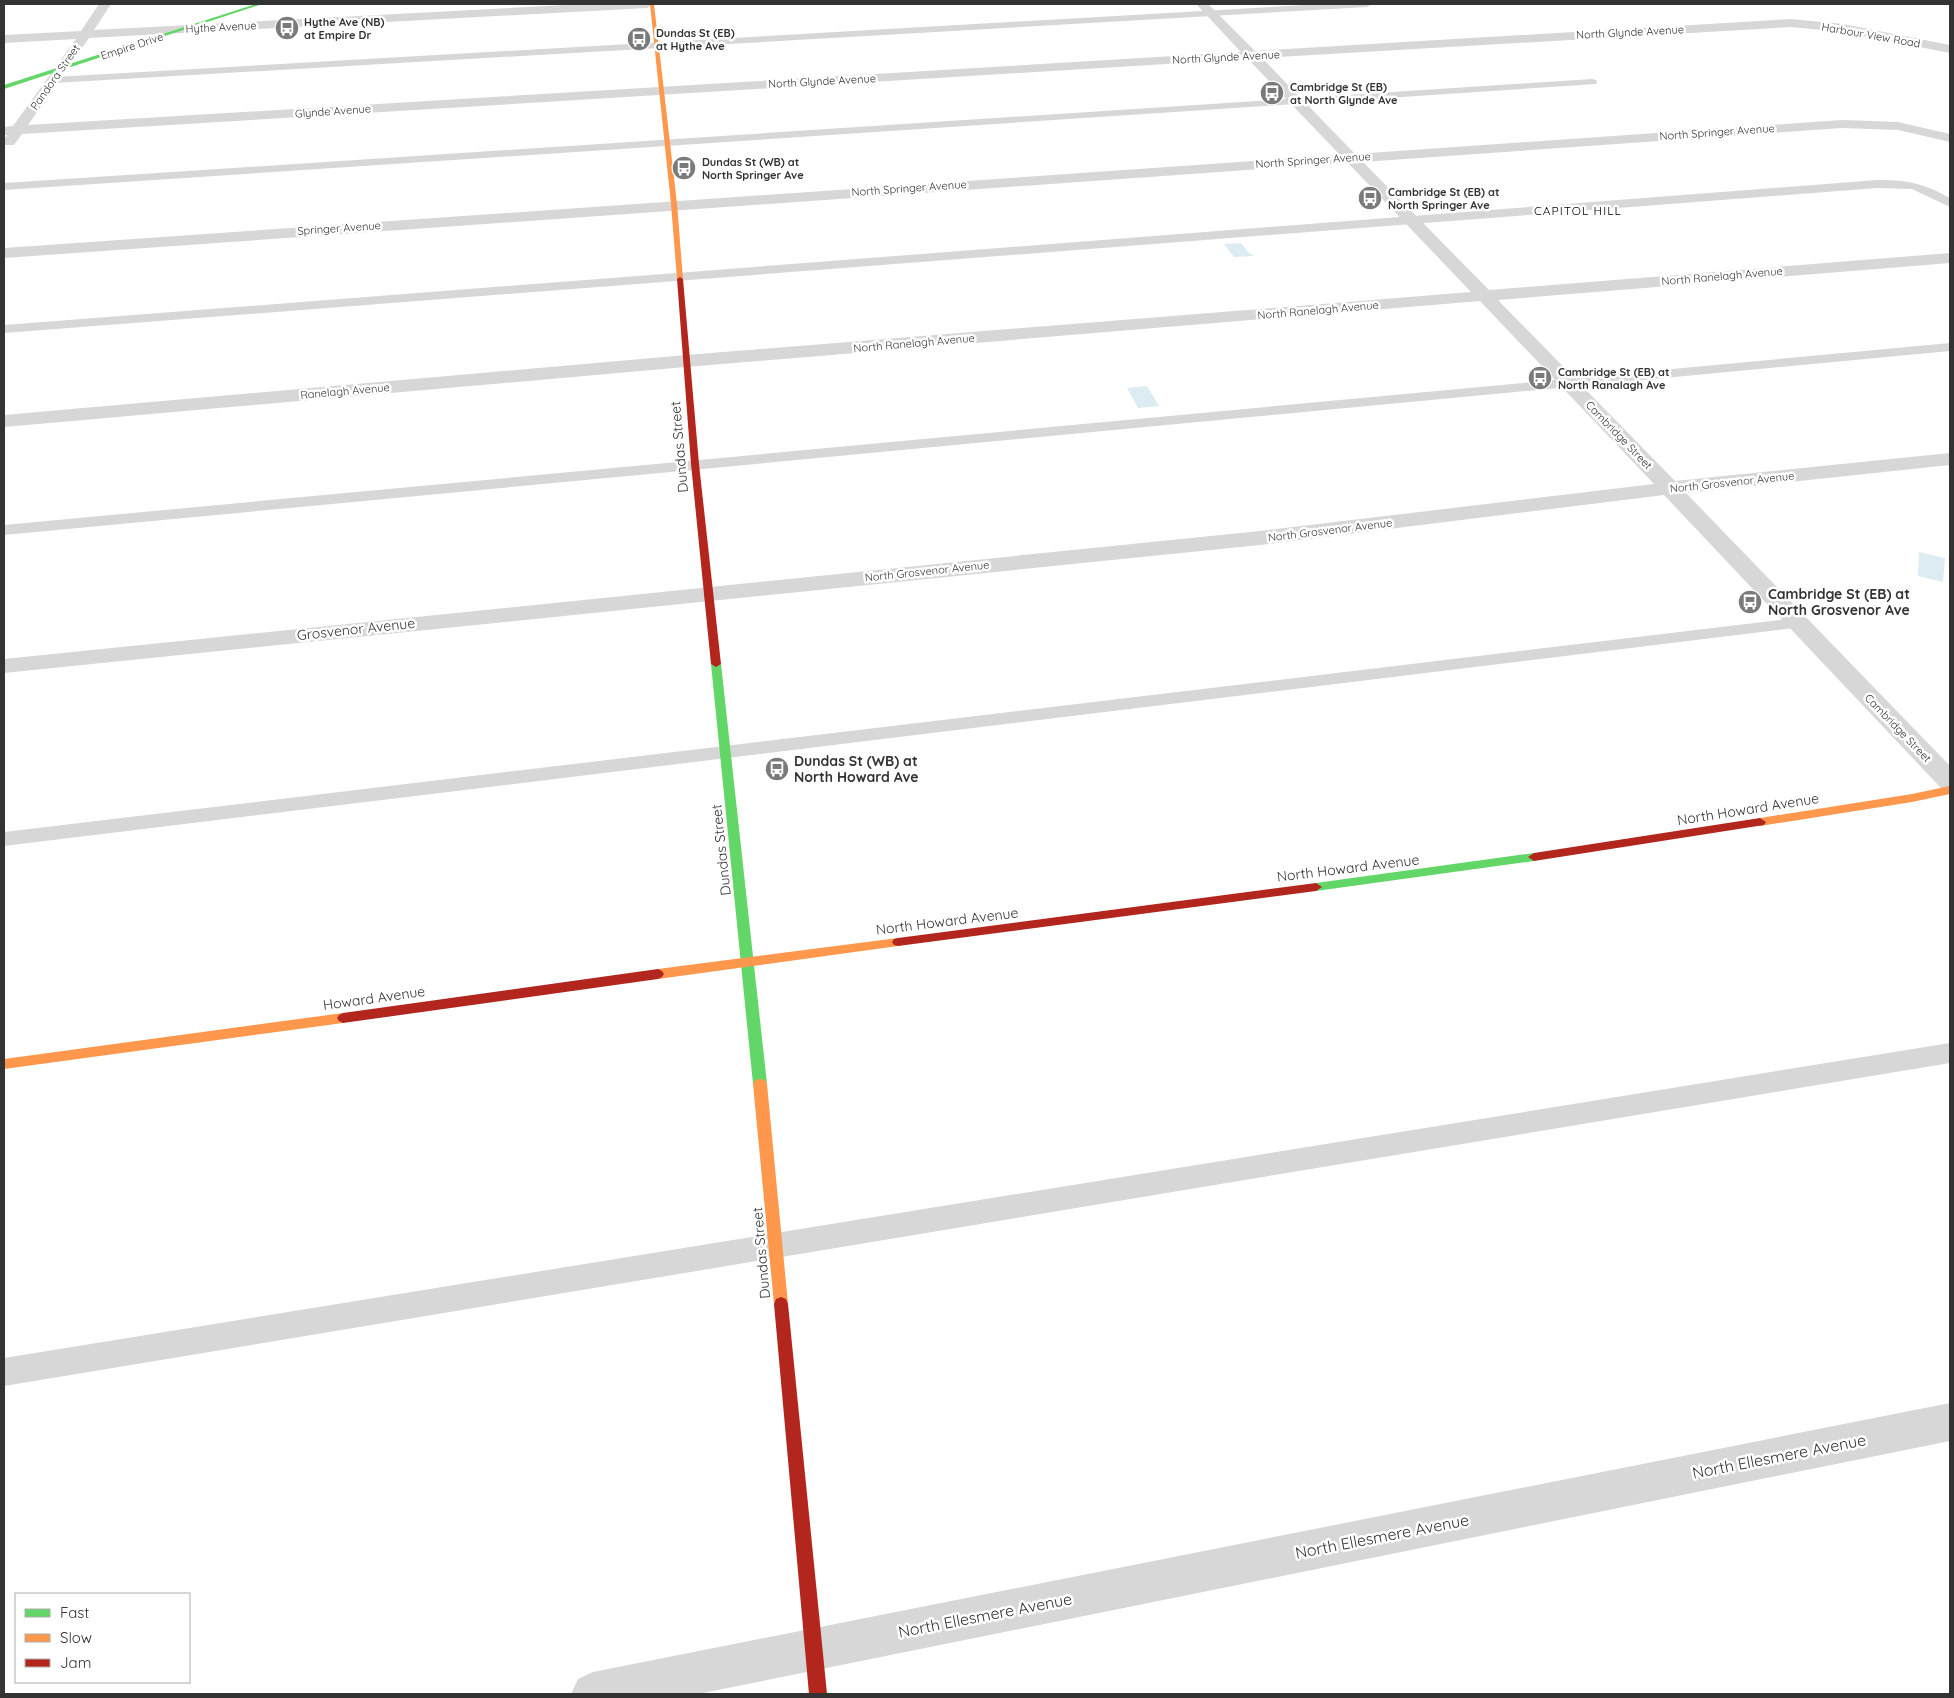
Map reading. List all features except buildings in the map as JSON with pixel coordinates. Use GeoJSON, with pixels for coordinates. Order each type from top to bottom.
{"type":"FeatureCollection","features":[{"type":"Feature","properties":{"kind":"street","name":"Pandora Street"},"geometry":{"type":"LineString","coordinates":[[4,150],[10,131],[64,67],[105,4]]}},
{"type":"Feature","properties":{"kind":"street","name":"Empire Drive"},"geometry":{"type":"LineString","coordinates":[[4,87],[260,4]]}},
{"type":"Feature","properties":{"kind":"street","name":"Hythe Avenue"},"geometry":{"type":"LineString","coordinates":[[4,39],[647,4]]}},
{"type":"Feature","properties":{"kind":"street","name":"Dundas Street"},"geometry":{"type":"LineString","coordinates":[[652,4],[658,44],[674,204],[678,278],[695,464],[748,963],[818,1694]]}},
{"type":"Feature","properties":{"kind":"street","name":"Cambridge Street"},"geometry":{"type":"LineString","coordinates":[[1206,8],[1570,384],[1950,782]]}},
{"type":"Feature","properties":{"kind":"street"},"geometry":{"type":"LineString","coordinates":[[242,10],[238,18],[242,21],[265,25]]}},
{"type":"Feature","properties":{"kind":"street","name":"North Glynde Avenue"},"geometry":{"type":"LineString","coordinates":[[662,90],[1790,23]]}},
{"type":"Feature","properties":{"kind":"street","name":"Harbour View Road"},"geometry":{"type":"LineString","coordinates":[[1790,23],[1843,28],[1950,48]]}},
{"type":"Feature","properties":{"kind":"street","name":"Glynde Avenue"},"geometry":{"type":"LineString","coordinates":[[10,131],[662,90]]}},
{"type":"Feature","properties":{"kind":"street","name":"North Springer Avenue"},"geometry":{"type":"LineString","coordinates":[[674,204],[1842,124],[1898,126],[1950,138]]}},
{"type":"Feature","properties":{"kind":"street","name":"Springer Avenue"},"geometry":{"type":"LineString","coordinates":[[4,252],[674,204]]}},
{"type":"Feature","properties":{"kind":"street","name":"North Ranelagh Avenue"},"geometry":{"type":"LineString","coordinates":[[686,361],[1950,258]]}},
{"type":"Feature","properties":{"kind":"street","name":"Ranelagh Avenue"},"geometry":{"type":"LineString","coordinates":[[4,421],[686,361]]}},
{"type":"Feature","properties":{"kind":"street","name":"North Grosvenor Avenue"},"geometry":{"type":"LineString","coordinates":[[708,592],[1260,538],[1670,489],[1950,459]]}},
{"type":"Feature","properties":{"kind":"street","name":"Grosvenor Avenue"},"geometry":{"type":"LineString","coordinates":[[4,666],[708,592]]}},
{"type":"Feature","properties":{"kind":"street","name":"North Howard Avenue"},"geometry":{"type":"LineString","coordinates":[[748,963],[1486,865],[1912,798],[1950,790]]}},
{"type":"Feature","properties":{"kind":"street","name":"Howard Avenue"},"geometry":{"type":"LineString","coordinates":[[4,1064],[748,963]]}},
{"type":"Feature","properties":{"kind":"street","name":"North Ellesmere Avenue"},"geometry":{"type":"LineString","coordinates":[[593,1694],[1950,1422]]}},
{"type":"Feature","properties":{"kind":"lane"},"geometry":{"type":"LineString","coordinates":[[54,80],[658,44],[1206,8],[1367,4]]}},
{"type":"Feature","properties":{"kind":"lane"},"geometry":{"type":"LineString","coordinates":[[4,187],[1592,82]]}},
{"type":"Feature","properties":{"kind":"lane"},"geometry":{"type":"LineString","coordinates":[[4,329],[1901,183],[1915,185],[1927,190],[1950,204]]}},
{"type":"Feature","properties":{"kind":"lane"},"geometry":{"type":"LineString","coordinates":[[4,530],[1950,347]]}},
{"type":"Feature","properties":{"kind":"lane"},"geometry":{"type":"LineString","coordinates":[[4,839],[1797,623]]}},
{"type":"Feature","properties":{"kind":"lane"},"geometry":{"type":"LineString","coordinates":[[4,1372],[1950,1053]]}},
{"type":"Feature","properties":{"kind":"shaded area"},"geometry":{"type":"Polygon","coordinates":[[[1241,243],[1254,256],[1234,257],[1224,244],[1241,243]]]}},
{"type":"Feature","properties":{"kind":"shaded area"},"geometry":{"type":"Polygon","coordinates":[[[1147,386],[1159,406],[1138,408],[1127,388],[1147,386]]]}},
{"type":"Feature","properties":{"kind":"shaded area"},"geometry":{"type":"Polygon","coordinates":[[[1919,552],[1945,558],[1943,582],[1918,576],[1919,552]]]}},
{"type":"Feature","properties":{"kind":"traffic: fast"},"geometry":{"type":"LineString","coordinates":[[4,87],[260,4]]}},
{"type":"Feature","properties":{"kind":"traffic: fast"},"geometry":{"type":"LineString","coordinates":[[716,664],[760,1084]]}},
{"type":"Feature","properties":{"kind":"traffic: fast"},"geometry":{"type":"LineString","coordinates":[[1316,887],[1534,857]]}},
{"type":"Feature","properties":{"kind":"traffic: slow"},"geometry":{"type":"LineString","coordinates":[[652,4],[674,204],[680,279]]}},
{"type":"Feature","properties":{"kind":"traffic: slow"},"geometry":{"type":"LineString","coordinates":[[1760,822],[1912,798],[1950,790]]}},
{"type":"Feature","properties":{"kind":"traffic: slow"},"geometry":{"type":"LineString","coordinates":[[658,974],[898,942]]}},
{"type":"Feature","properties":{"kind":"traffic: slow"},"geometry":{"type":"LineString","coordinates":[[4,1064],[343,1018]]}},
{"type":"Feature","properties":{"kind":"traffic: slow"},"geometry":{"type":"LineString","coordinates":[[760,1084],[781,1304]]}},
{"type":"Feature","properties":{"kind":"traffic: jam"},"geometry":{"type":"LineString","coordinates":[[680,279],[695,464],[716,664]]}},
{"type":"Feature","properties":{"kind":"traffic: jam"},"geometry":{"type":"LineString","coordinates":[[1534,857],[1760,822]]}},
{"type":"Feature","properties":{"kind":"traffic: jam"},"geometry":{"type":"LineString","coordinates":[[898,942],[1316,887]]}},
{"type":"Feature","properties":{"kind":"traffic: jam"},"geometry":{"type":"LineString","coordinates":[[343,1018],[658,974]]}},
{"type":"Feature","properties":{"kind":"traffic: jam"},"geometry":{"type":"LineString","coordinates":[[781,1304],[818,1694]]}},
{"type":"Feature","properties":{"kind":"place","name":"Hythe Ave (NB) at Empire Dr"},"geometry":{"type":"Point","coordinates":[287,28]}},
{"type":"Feature","properties":{"kind":"place","name":"Dundas St (EB) at Hythe Ave"},"geometry":{"type":"Point","coordinates":[639,39]}},
{"type":"Feature","properties":{"kind":"place","name":"Cambridge St (EB) at North Glynde Ave"},"geometry":{"type":"Point","coordinates":[1272,93]}},
{"type":"Feature","properties":{"kind":"place","name":"Dundas St (WB) at North Springer Ave"},"geometry":{"type":"Point","coordinates":[684,168]}},
{"type":"Feature","properties":{"kind":"place","name":"Cambridge St (EB) at North Springer Ave"},"geometry":{"type":"Point","coordinates":[1370,198]}},
{"type":"Feature","properties":{"kind":"place","name":"Cambridge St (EB) at North Ranalagh Ave"},"geometry":{"type":"Point","coordinates":[1540,378]}},
{"type":"Feature","properties":{"kind":"place","name":"Cambridge St (EB) at North Grosvenor Ave"},"geometry":{"type":"Point","coordinates":[1750,602]}},
{"type":"Feature","properties":{"kind":"place","name":"Dundas St (WB) at North Howard Ave"},"geometry":{"type":"Point","coordinates":[777,769]}},
{"type":"Feature","properties":{"kind":"district","name":"CAPITOL HILL"},"geometry":{"type":"Point","coordinates":[1578,210]}}]}
